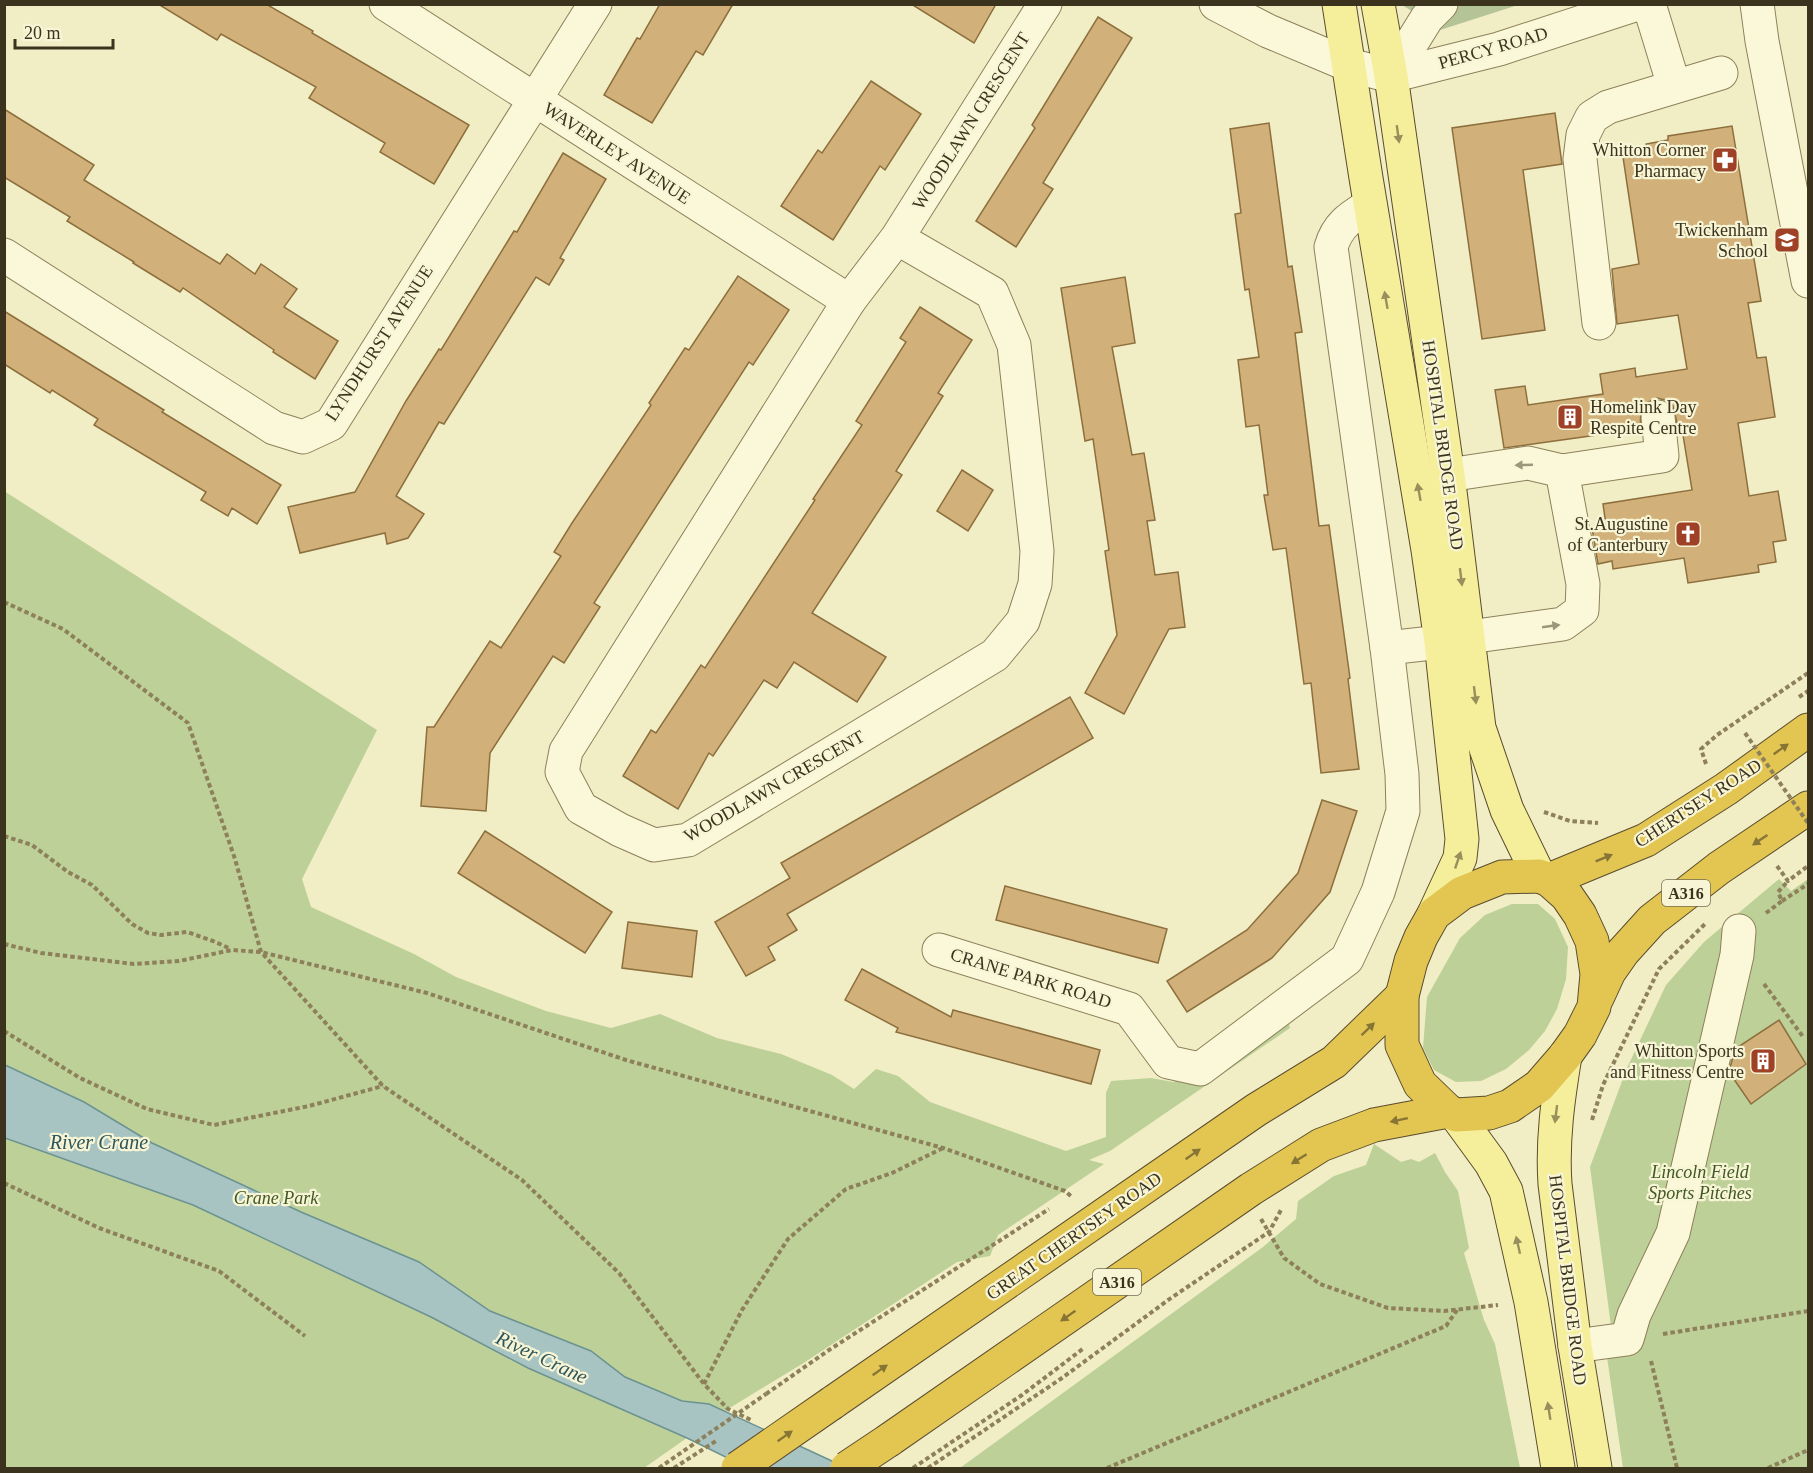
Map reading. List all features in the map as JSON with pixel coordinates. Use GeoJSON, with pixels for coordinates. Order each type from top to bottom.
{"type":"FeatureCollection","features":[{"type":"Feature","properties":{"kind":"highway","name":"CHERTSEY ROAD"},"geometry":{"type":"LineString","coordinates":[[1544,878],[1646,840],[1726,789],[1809,730]]}},
{"type":"Feature","properties":{"kind":"highway","name":"A316"},"geometry":{"type":"LineString","coordinates":[[847,1468],[1251,1189],[1321,1145],[1374,1125],[1452,1113],[1489,1113],[1516,1103],[1539,1086],[1565,1056],[1580,1035],[1609,972],[1623,952],[1652,920],[1719,868],[1809,808]]}},
{"type":"Feature","properties":{"kind":"highway"},"geometry":{"type":"LineString","coordinates":[[1452,1113],[1419,1084],[1402,1045],[1402,996],[1411,961],[1434,914],[1462,893],[1502,876],[1544,878]]}},
{"type":"Feature","properties":{"kind":"highway","name":"A316"},"geometry":{"type":"LineString","coordinates":[[1544,878],[1567,896],[1580,915],[1592,941],[1597,974],[1594,1007]]}},
{"type":"Feature","properties":{"kind":"highway","name":"GREAT CHERTSEY ROAD"},"geometry":{"type":"LineString","coordinates":[[738,1468],[1256,1110],[1334,1062],[1402,996]]}},
{"type":"Feature","properties":{"kind":"main road","name":"HOSPITAL BRIDGE ROAD"},"geometry":{"type":"LineString","coordinates":[[1339,4],[1428,550],[1468,638],[1460,858],[1434,914]]}},
{"type":"Feature","properties":{"kind":"main road","name":"HOSPITAL BRIDGE ROAD"},"geometry":{"type":"LineString","coordinates":[[1378,4],[1391,76],[1448,475],[1479,728],[1507,810],[1544,878]]}},
{"type":"Feature","properties":{"kind":"main road","name":"HOSPITAL BRIDGE ROAD"},"geometry":{"type":"LineString","coordinates":[[1565,1056],[1555,1115],[1553,1159],[1557,1212],[1575,1346],[1595,1468]]}},
{"type":"Feature","properties":{"kind":"main road","name":"HOSPITAL BRIDGE ROAD"},"geometry":{"type":"LineString","coordinates":[[1452,1113],[1491,1163],[1506,1191],[1531,1302],[1558,1468]]}},
{"type":"Feature","properties":{"kind":"street","name":"WAVERLEY AVENUE"},"geometry":{"type":"LineString","coordinates":[[386,4],[849,301]]}},
{"type":"Feature","properties":{"kind":"street","name":"LYNDHURST AVENUE"},"geometry":{"type":"LineString","coordinates":[[4,255],[274,428],[303,437],[331,424],[595,4]]}},
{"type":"Feature","properties":{"kind":"street","name":"WOODLAWN CRESCENT"},"geometry":{"type":"LineString","coordinates":[[897,238],[992,293],[1014,345],[1037,550],[1035,584],[1023,621],[995,655],[688,840],[654,845],[620,830],[581,808],[562,772],[566,751],[849,301],[897,238],[1045,4]]}},
{"type":"Feature","properties":{"kind":"street","name":"PERCY ROAD"},"geometry":{"type":"LineString","coordinates":[[1216,4],[1268,31],[1349,64],[1391,76],[1499,49],[1637,4]]}},
{"type":"Feature","properties":{"kind":"street"},"geometry":{"type":"LineString","coordinates":[[1391,76],[1427,18],[1442,4]]}},
{"type":"Feature","properties":{"kind":"street"},"geometry":{"type":"LineString","coordinates":[[1649,4],[1674,86]]}},
{"type":"Feature","properties":{"kind":"street"},"geometry":{"type":"LineString","coordinates":[[1757,4],[1762,41],[1809,281]]}},
{"type":"Feature","properties":{"kind":"street"},"geometry":{"type":"LineString","coordinates":[[1599,323],[1580,159],[1583,135],[1592,117],[1608,107],[1721,73]]}},
{"type":"Feature","properties":{"kind":"street"},"geometry":{"type":"LineString","coordinates":[[1370,205],[1347,220],[1335,234],[1331,247],[1387,648],[1563,624],[1582,610],[1583,584],[1562,471]]}},
{"type":"Feature","properties":{"kind":"street"},"geometry":{"type":"LineString","coordinates":[[1448,475],[1528,463],[1562,471],[1662,456],[1658,417]]}},
{"type":"Feature","properties":{"kind":"street","name":"CRANE PARK ROAD"},"geometry":{"type":"LineString","coordinates":[[939,950],[1129,1009],[1168,1062],[1200,1069],[1347,959],[1378,892],[1403,811],[1402,774],[1387,648]]}},
{"type":"Feature","properties":{"kind":"street"},"geometry":{"type":"LineString","coordinates":[[1575,1346],[1636,1338],[1634,1315],[1673,1233],[1737,955],[1739,932]]}},
{"type":"Feature","properties":{"kind":"path"},"geometry":{"type":"LineString","coordinates":[[4,602],[63,629],[188,723],[235,859],[261,952],[383,1086],[522,1180],[619,1273],[704,1384],[728,1409]]}},
{"type":"Feature","properties":{"kind":"path"},"geometry":{"type":"LineString","coordinates":[[1707,767],[1701,749],[1717,735],[1808,675]]}},
{"type":"Feature","properties":{"kind":"path"},"geometry":{"type":"LineString","coordinates":[[1745,733],[1809,823]]}},
{"type":"Feature","properties":{"kind":"path"},"geometry":{"type":"LineString","coordinates":[[4,836],[32,845],[68,872],[92,885],[132,924],[148,933],[161,935],[187,932],[232,950]]}},
{"type":"Feature","properties":{"kind":"path"},"geometry":{"type":"LineString","coordinates":[[1770,871],[1784,860]]}},
{"type":"Feature","properties":{"kind":"path"},"geometry":{"type":"LineString","coordinates":[[1777,866],[1788,881],[1808,867]]}},
{"type":"Feature","properties":{"kind":"path"},"geometry":{"type":"LineString","coordinates":[[1782,901],[1809,884]]}},
{"type":"Feature","properties":{"kind":"path"},"geometry":{"type":"LineString","coordinates":[[1589,1128],[1603,1085],[1659,969],[1709,920]]}},
{"type":"Feature","properties":{"kind":"path"},"geometry":{"type":"LineString","coordinates":[[4,944],[41,953],[134,964],[179,961],[232,950],[261,952],[427,993],[626,1060],[943,1148],[1065,1191],[1077,1202]]}},
{"type":"Feature","properties":{"kind":"path"},"geometry":{"type":"LineString","coordinates":[[4,1031],[80,1078],[147,1109],[214,1125],[309,1106],[383,1086]]}},
{"type":"Feature","properties":{"kind":"path"},"geometry":{"type":"LineString","coordinates":[[704,1384],[742,1310],[788,1239],[846,1189],[892,1173],[943,1148]]}},
{"type":"Feature","properties":{"kind":"path"},"geometry":{"type":"LineString","coordinates":[[4,1183],[99,1228],[219,1272],[305,1336]]}},
{"type":"Feature","properties":{"kind":"path"},"geometry":{"type":"LineString","coordinates":[[1061,1202],[1071,1196]]}},
{"type":"Feature","properties":{"kind":"path"},"geometry":{"type":"LineString","coordinates":[[928,1468],[1062,1378],[1171,1298],[1269,1232],[1285,1203]]}},
{"type":"Feature","properties":{"kind":"path"},"geometry":{"type":"LineString","coordinates":[[659,1468],[829,1350],[1051,1208]]}},
{"type":"Feature","properties":{"kind":"path"},"geometry":{"type":"LineString","coordinates":[[1261,1219],[1284,1258],[1320,1284],[1388,1308],[1444,1311],[1500,1304]]}},
{"type":"Feature","properties":{"kind":"path"},"geometry":{"type":"LineString","coordinates":[[1107,1468],[1446,1326],[1457,1310]]}},
{"type":"Feature","properties":{"kind":"path"},"geometry":{"type":"LineString","coordinates":[[1677,1468],[1636,1338],[1809,1311]]}},
{"type":"Feature","properties":{"kind":"path"},"geometry":{"type":"LineString","coordinates":[[1768,1468],[1809,1450]]}},
{"type":"Feature","properties":{"kind":"green space"},"geometry":{"type":"Polygon","coordinates":[[[1402,5],[1518,5],[1440,30],[1402,5]]]}},
{"type":"Feature","properties":{"kind":"green space","name":"Crane Park"},"geometry":{"type":"Polygon","coordinates":[[[4,491],[377,730],[302,879],[311,907],[414,954],[456,977],[546,1011],[611,1028],[660,1014],[717,1038],[781,1054],[832,1075],[854,1089],[876,1069],[898,1076],[930,1102],[1066,1151],[1106,1137],[1106,1093],[1111,1081],[1151,1078],[1173,1082],[1195,1074],[1287,1014],[1290,1028],[1110,1151],[1089,1160],[1104,1164],[998,1235],[990,1256],[957,1262],[802,1364],[728,1409],[644,1468],[5,1468],[4,491]]]}},
{"type":"Feature","properties":{"kind":"green space","name":"Lincoln Field Sports Pitches"},"geometry":{"type":"Polygon","coordinates":[[[1779,879],[1791,891],[1808,879],[1808,1468],[1623,1468],[1606,1350],[1614,1349],[1590,1167],[1627,1068],[1666,985],[1704,942],[1779,879]]]}},
{"type":"Feature","properties":{"kind":"green space"},"geometry":{"type":"Polygon","coordinates":[[[1512,904],[1538,904],[1555,919],[1568,947],[1566,979],[1557,1009],[1545,1031],[1529,1050],[1506,1069],[1481,1081],[1456,1082],[1434,1070],[1423,1048],[1427,997],[1460,938],[1485,915],[1512,904]]]}},
{"type":"Feature","properties":{"kind":"green space"},"geometry":{"type":"Polygon","coordinates":[[[1374,1144],[1401,1162],[1411,1159],[1419,1162],[1435,1153],[1458,1191],[1469,1248],[1464,1253],[1484,1320],[1495,1344],[1520,1468],[960,1468],[1263,1247],[1296,1219],[1298,1201],[1334,1176],[1366,1165],[1374,1144]]]}},
{"type":"Feature","properties":{"kind":"water","name":"River Crane"},"geometry":{"type":"Polygon","coordinates":[[[5,1065],[84,1102],[152,1143],[301,1212],[419,1262],[490,1311],[591,1351],[625,1377],[682,1401],[709,1404],[847,1468],[748,1468],[687,1438],[528,1368],[431,1317],[193,1205],[5,1138],[5,1065]]]}},
{"type":"Feature","properties":{"kind":"building"},"geometry":{"type":"Polygon","coordinates":[[[158,4],[266,4],[469,125],[434,184],[380,152],[385,143],[309,98],[316,87],[221,34],[217,40],[158,4]]]}},
{"type":"Feature","properties":{"kind":"building"},"geometry":{"type":"Polygon","coordinates":[[[660,4],[733,4],[703,55],[696,51],[652,123],[604,95],[660,4]]]}},
{"type":"Feature","properties":{"kind":"building"},"geometry":{"type":"Polygon","coordinates":[[[911,4],[996,4],[974,43],[911,4]]]}},
{"type":"Feature","properties":{"kind":"building"},"geometry":{"type":"Polygon","coordinates":[[[1098,17],[1132,38],[1043,183],[1053,189],[1016,247],[976,221],[1035,128],[1032,125],[1098,17]]]}},
{"type":"Feature","properties":{"kind":"building"},"geometry":{"type":"Polygon","coordinates":[[[871,81],[921,114],[885,170],[880,166],[833,240],[781,206],[818,150],[822,153],[871,81]]]}},
{"type":"Feature","properties":{"kind":"building"},"geometry":{"type":"Polygon","coordinates":[[[4,109],[94,165],[84,180],[220,264],[227,254],[255,274],[261,264],[297,289],[284,307],[338,341],[315,379],[183,288],[180,292],[133,263],[67,221],[70,217],[4,177],[4,109]]]}},
{"type":"Feature","properties":{"kind":"building"},"geometry":{"type":"Polygon","coordinates":[[[1555,113],[1562,164],[1523,170],[1545,330],[1482,339],[1452,128],[1555,113]]]}},
{"type":"Feature","properties":{"kind":"building"},"geometry":{"type":"Polygon","coordinates":[[[1269,123],[1288,267],[1292,266],[1302,332],[1295,333],[1319,526],[1329,525],[1350,678],[1348,679],[1359,769],[1321,773],[1311,683],[1304,684],[1286,548],[1273,550],[1264,495],[1268,495],[1259,425],[1246,427],[1238,360],[1259,357],[1249,289],[1245,290],[1235,214],[1241,213],[1230,129],[1269,123]]]}},
{"type":"Feature","properties":{"kind":"building"},"geometry":{"type":"Polygon","coordinates":[[[1732,126],[1761,301],[1748,303],[1757,358],[1766,357],[1775,417],[1738,423],[1749,496],[1778,491],[1786,540],[1773,542],[1776,562],[1758,565],[1759,572],[1688,583],[1684,558],[1613,569],[1612,561],[1598,564],[1592,528],[1606,525],[1603,504],[1692,490],[1681,423],[1677,423],[1673,406],[1657,398],[1648,402],[1641,410],[1640,429],[1504,448],[1495,390],[1525,386],[1528,405],[1603,394],[1600,374],[1635,368],[1636,377],[1687,369],[1678,315],[1617,324],[1612,269],[1639,264],[1623,157],[1647,153],[1646,144],[1668,140],[1668,136],[1732,126]]]}},
{"type":"Feature","properties":{"kind":"building"},"geometry":{"type":"Polygon","coordinates":[[[563,153],[606,179],[560,258],[564,260],[549,285],[536,277],[444,424],[439,422],[396,496],[424,514],[408,538],[387,544],[385,533],[300,553],[288,507],[355,492],[406,401],[439,349],[441,350],[514,231],[517,232],[563,153]]]}},
{"type":"Feature","properties":{"kind":"building"},"geometry":{"type":"Polygon","coordinates":[[[738,276],[789,310],[753,365],[749,362],[594,603],[600,607],[564,663],[553,656],[490,753],[486,811],[421,806],[427,727],[434,727],[490,641],[501,648],[561,556],[554,552],[572,523],[651,405],[649,403],[685,348],[689,350],[738,276]]]}},
{"type":"Feature","properties":{"kind":"building"},"geometry":{"type":"Polygon","coordinates":[[[1125,277],[1135,343],[1112,347],[1132,455],[1144,453],[1155,520],[1147,521],[1155,575],[1178,572],[1185,627],[1169,629],[1124,714],[1085,693],[1117,635],[1105,551],[1109,550],[1093,439],[1085,441],[1061,288],[1125,277]]]}},
{"type":"Feature","properties":{"kind":"building"},"geometry":{"type":"Polygon","coordinates":[[[920,307],[972,340],[938,393],[943,396],[896,471],[902,475],[812,613],[886,657],[857,702],[794,662],[777,688],[764,680],[713,756],[709,753],[678,809],[623,776],[651,730],[656,733],[701,665],[705,668],[815,500],[813,499],[862,425],[856,421],[906,342],[900,338],[920,307]]]}},
{"type":"Feature","properties":{"kind":"building"},"geometry":{"type":"Polygon","coordinates":[[[4,311],[281,485],[257,524],[232,508],[228,516],[201,500],[206,492],[94,425],[98,419],[4,364],[4,311]]]}},
{"type":"Feature","properties":{"kind":"building"},"geometry":{"type":"Polygon","coordinates":[[[962,470],[993,490],[968,531],[937,511],[962,470]]]}},
{"type":"Feature","properties":{"kind":"building"},"geometry":{"type":"Polygon","coordinates":[[[1070,697],[1093,738],[787,914],[797,930],[768,947],[775,960],[746,976],[715,922],[790,878],[781,863],[1070,697]]]}},
{"type":"Feature","properties":{"kind":"building"},"geometry":{"type":"Polygon","coordinates":[[[1322,800],[1357,811],[1330,892],[1272,958],[1187,1012],[1167,981],[1247,930],[1298,873],[1322,800]]]}},
{"type":"Feature","properties":{"kind":"building"},"geometry":{"type":"Polygon","coordinates":[[[485,831],[612,912],[585,953],[458,873],[485,831]]]}},
{"type":"Feature","properties":{"kind":"building"},"geometry":{"type":"Polygon","coordinates":[[[1005,886],[1167,929],[1158,963],[996,920],[1005,886]]]}},
{"type":"Feature","properties":{"kind":"building"},"geometry":{"type":"Polygon","coordinates":[[[628,922],[697,931],[692,977],[622,968],[628,922]]]}},
{"type":"Feature","properties":{"kind":"building"},"geometry":{"type":"Polygon","coordinates":[[[862,969],[951,1017],[953,1010],[1100,1050],[1091,1084],[896,1032],[898,1028],[845,1000],[862,969]]]}},
{"type":"Feature","properties":{"kind":"building","name":"Whitton Sports and Fitness Centre"},"geometry":{"type":"Polygon","coordinates":[[[1779,1020],[1806,1064],[1751,1104],[1729,1072],[1735,1049],[1779,1020]]]}},
{"type":"Feature","properties":{"kind":"place","name":"Whitton Corner Pharmacy"},"geometry":{"type":"Point","coordinates":[1725,160]}},
{"type":"Feature","properties":{"kind":"place","name":"Twickenham School"},"geometry":{"type":"Point","coordinates":[1787,240]}},
{"type":"Feature","properties":{"kind":"place","name":"Homelink Day Respite Centre"},"geometry":{"type":"Point","coordinates":[1570,417]}},
{"type":"Feature","properties":{"kind":"place","name":"St.Augustine of Canterbury"},"geometry":{"type":"Point","coordinates":[1688,534]}},
{"type":"Feature","properties":{"kind":"place","name":"Whitton Sports and Fitness Centre"},"geometry":{"type":"Point","coordinates":[1763,1061]}}]}
